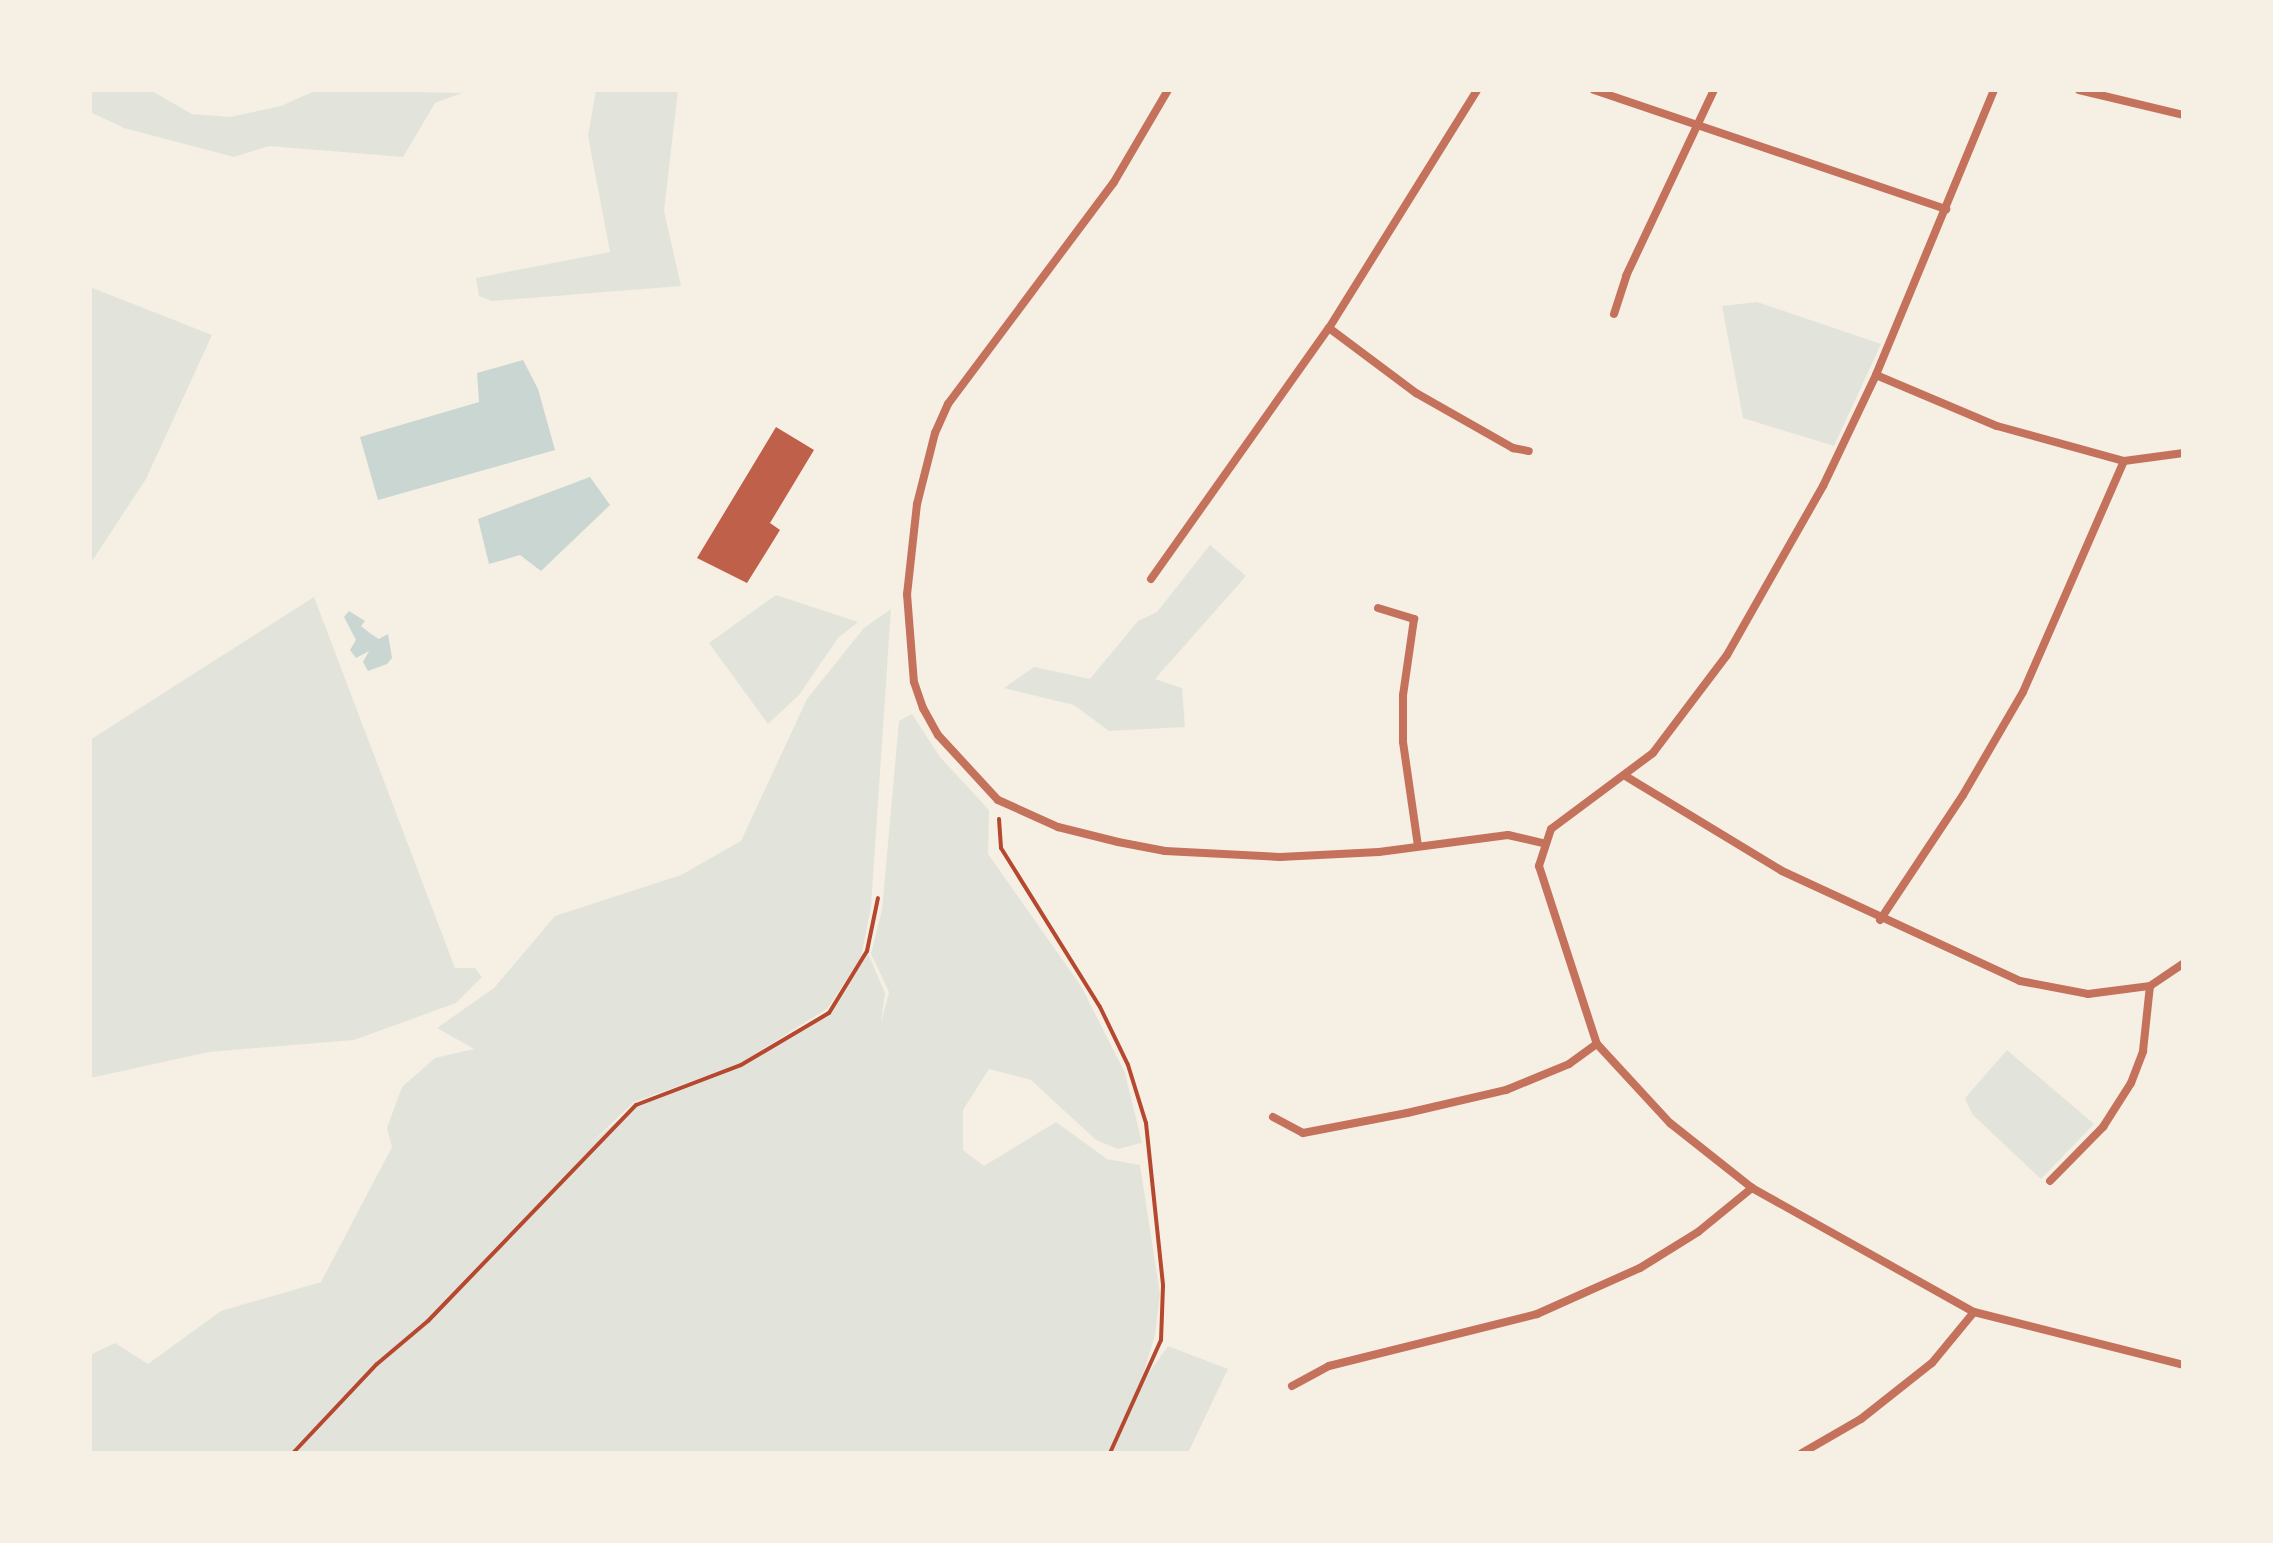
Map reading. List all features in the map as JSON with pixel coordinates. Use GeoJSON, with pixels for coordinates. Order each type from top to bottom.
{"type":"FeatureCollection","features":[{"type":"Feature","properties":{"kind":"street"},"geometry":{"type":"LineString","coordinates":[[1168,90],[1114,182],[948,404],[926,460],[907,594],[914,682],[938,735],[998,800],[1058,827],[1165,851],[1331,857],[1508,835],[1544,843]]}},
{"type":"Feature","properties":{"kind":"street"},"geometry":{"type":"LineString","coordinates":[[1151,579],[1329,328],[1477,90]]}},
{"type":"Feature","properties":{"kind":"street"},"geometry":{"type":"LineString","coordinates":[[1594,90],[1699,129],[1946,209]]}},
{"type":"Feature","properties":{"kind":"street"},"geometry":{"type":"LineString","coordinates":[[1614,314],[1626,276],[1699,129],[1714,90]]}},
{"type":"Feature","properties":{"kind":"street"},"geometry":{"type":"LineString","coordinates":[[1994,90],[1876,375],[1823,486],[1727,655],[1653,753],[1627,777],[1566,814],[1544,843],[1539,866],[1597,1044],[1670,1123],[1752,1188],[1974,1312],[2183,1365]]}},
{"type":"Feature","properties":{"kind":"street"},"geometry":{"type":"LineString","coordinates":[[2079,90],[2183,115]]}},
{"type":"Feature","properties":{"kind":"street"},"geometry":{"type":"LineString","coordinates":[[1329,328],[1416,393],[1513,448],[1529,451]]}},
{"type":"Feature","properties":{"kind":"street"},"geometry":{"type":"LineString","coordinates":[[1876,375],[1997,426],[2124,461],[2183,453]]}},
{"type":"Feature","properties":{"kind":"street"},"geometry":{"type":"LineString","coordinates":[[1880,920],[2023,692],[2124,461]]}},
{"type":"Feature","properties":{"kind":"street"},"geometry":{"type":"LineString","coordinates":[[1378,608],[1414,619],[1403,695],[1403,742],[1418,846]]}},
{"type":"Feature","properties":{"kind":"street"},"geometry":{"type":"LineString","coordinates":[[1627,777],[1782,871],[1880,920],[2020,981],[2088,994],[2150,986],[2183,964]]}},
{"type":"Feature","properties":{"kind":"street"},"geometry":{"type":"LineString","coordinates":[[2050,1181],[2103,1127],[2131,1083],[2143,1051],[2150,986]]}},
{"type":"Feature","properties":{"kind":"street"},"geometry":{"type":"LineString","coordinates":[[1273,1117],[1303,1133],[1407,1113],[1506,1090],[1569,1064],[1597,1044]]}},
{"type":"Feature","properties":{"kind":"street"},"geometry":{"type":"LineString","coordinates":[[1292,1386],[1329,1366],[1537,1314],[1640,1268],[1698,1232],[1752,1188]]}},
{"type":"Feature","properties":{"kind":"street"},"geometry":{"type":"LineString","coordinates":[[1802,1453],[1861,1419],[1932,1363],[1974,1312]]}},
{"type":"Feature","properties":{"kind":"path"},"geometry":{"type":"LineString","coordinates":[[998,800],[1001,848],[1100,1007],[1128,1065],[1146,1123],[1163,1286],[1161,1340],[1110,1453]]}},
{"type":"Feature","properties":{"kind":"path"},"geometry":{"type":"LineString","coordinates":[[293,1453],[377,1364],[428,1321],[636,1105],[741,1065],[829,1013],[867,951],[878,898]]}},
{"type":"Feature","properties":{"kind":"shaded area"},"geometry":{"type":"Polygon","coordinates":[[[90,90],[150,90],[192,114],[230,117],[281,106],[317,90],[462,93],[435,103],[403,157],[269,146],[234,157],[124,128],[90,112],[90,90]]]}},
{"type":"Feature","properties":{"kind":"shaded area"},"geometry":{"type":"Polygon","coordinates":[[[596,90],[678,90],[664,211],[681,286],[492,301],[479,296],[476,278],[610,252],[588,136],[596,90]]]}},
{"type":"Feature","properties":{"kind":"shaded area"},"geometry":{"type":"Polygon","coordinates":[[[90,287],[212,335],[146,479],[90,564],[90,287]]]}},
{"type":"Feature","properties":{"kind":"shaded area"},"geometry":{"type":"Polygon","coordinates":[[[1757,302],[1881,344],[1834,446],[1743,418],[1722,306],[1757,302]]]}},
{"type":"Feature","properties":{"kind":"shaded area"},"geometry":{"type":"Polygon","coordinates":[[[523,360],[538,389],[555,450],[378,500],[360,437],[479,402],[477,373],[523,360]]]}},
{"type":"Feature","properties":{"kind":"shaded area"},"geometry":{"type":"Polygon","coordinates":[[[590,477],[610,505],[541,571],[520,555],[489,564],[478,519],[590,477]]]}},
{"type":"Feature","properties":{"kind":"shaded area"},"geometry":{"type":"Polygon","coordinates":[[[1210,545],[1246,576],[1155,679],[1182,688],[1185,727],[1109,731],[1074,705],[1004,688],[1034,667],[1090,679],[1138,621],[1157,612],[1210,545]]]}},
{"type":"Feature","properties":{"kind":"shaded area"},"geometry":{"type":"Polygon","coordinates":[[[776,595],[858,622],[838,638],[799,695],[768,724],[709,643],[776,595]]]}},
{"type":"Feature","properties":{"kind":"shaded area"},"geometry":{"type":"Polygon","coordinates":[[[314,597],[455,968],[475,968],[482,977],[456,1003],[354,1040],[209,1052],[90,1078],[90,740],[314,597]]]}},
{"type":"Feature","properties":{"kind":"shaded area"},"geometry":{"type":"Polygon","coordinates":[[[891,609],[871,907],[861,957],[828,1008],[739,1064],[634,1102],[588,1146],[636,1105],[741,1065],[829,1013],[867,951],[885,993],[881,1023],[889,992],[871,954],[882,910],[899,721],[912,714],[940,757],[989,810],[988,854],[1081,986],[1125,1073],[1142,1143],[1118,1149],[1096,1140],[1031,1080],[989,1069],[963,1110],[963,1150],[984,1166],[1056,1122],[1107,1159],[1140,1165],[1160,1294],[1155,1335],[1140,1385],[1168,1346],[1228,1369],[1188,1453],[90,1453],[90,1355],[115,1343],[148,1364],[221,1311],[321,1282],[392,1147],[387,1128],[402,1087],[435,1058],[474,1049],[437,1028],[494,988],[555,916],[681,875],[741,841],[807,699],[864,628],[891,609]]]}},
{"type":"Feature","properties":{"kind":"shaded area"},"geometry":{"type":"Polygon","coordinates":[[[349,611],[365,621],[361,626],[379,639],[388,634],[392,658],[387,664],[368,671],[363,662],[369,651],[356,658],[350,650],[356,640],[344,617],[349,611]]]}},
{"type":"Feature","properties":{"kind":"shaded area"},"geometry":{"type":"Polygon","coordinates":[[[2007,1050],[2094,1124],[2041,1179],[1972,1114],[1965,1098],[2007,1050]]]}},
{"type":"Feature","properties":{"kind":"building"},"geometry":{"type":"Polygon","coordinates":[[[776,427],[814,450],[770,523],[780,530],[747,583],[697,558],[776,427]]]}}]}
